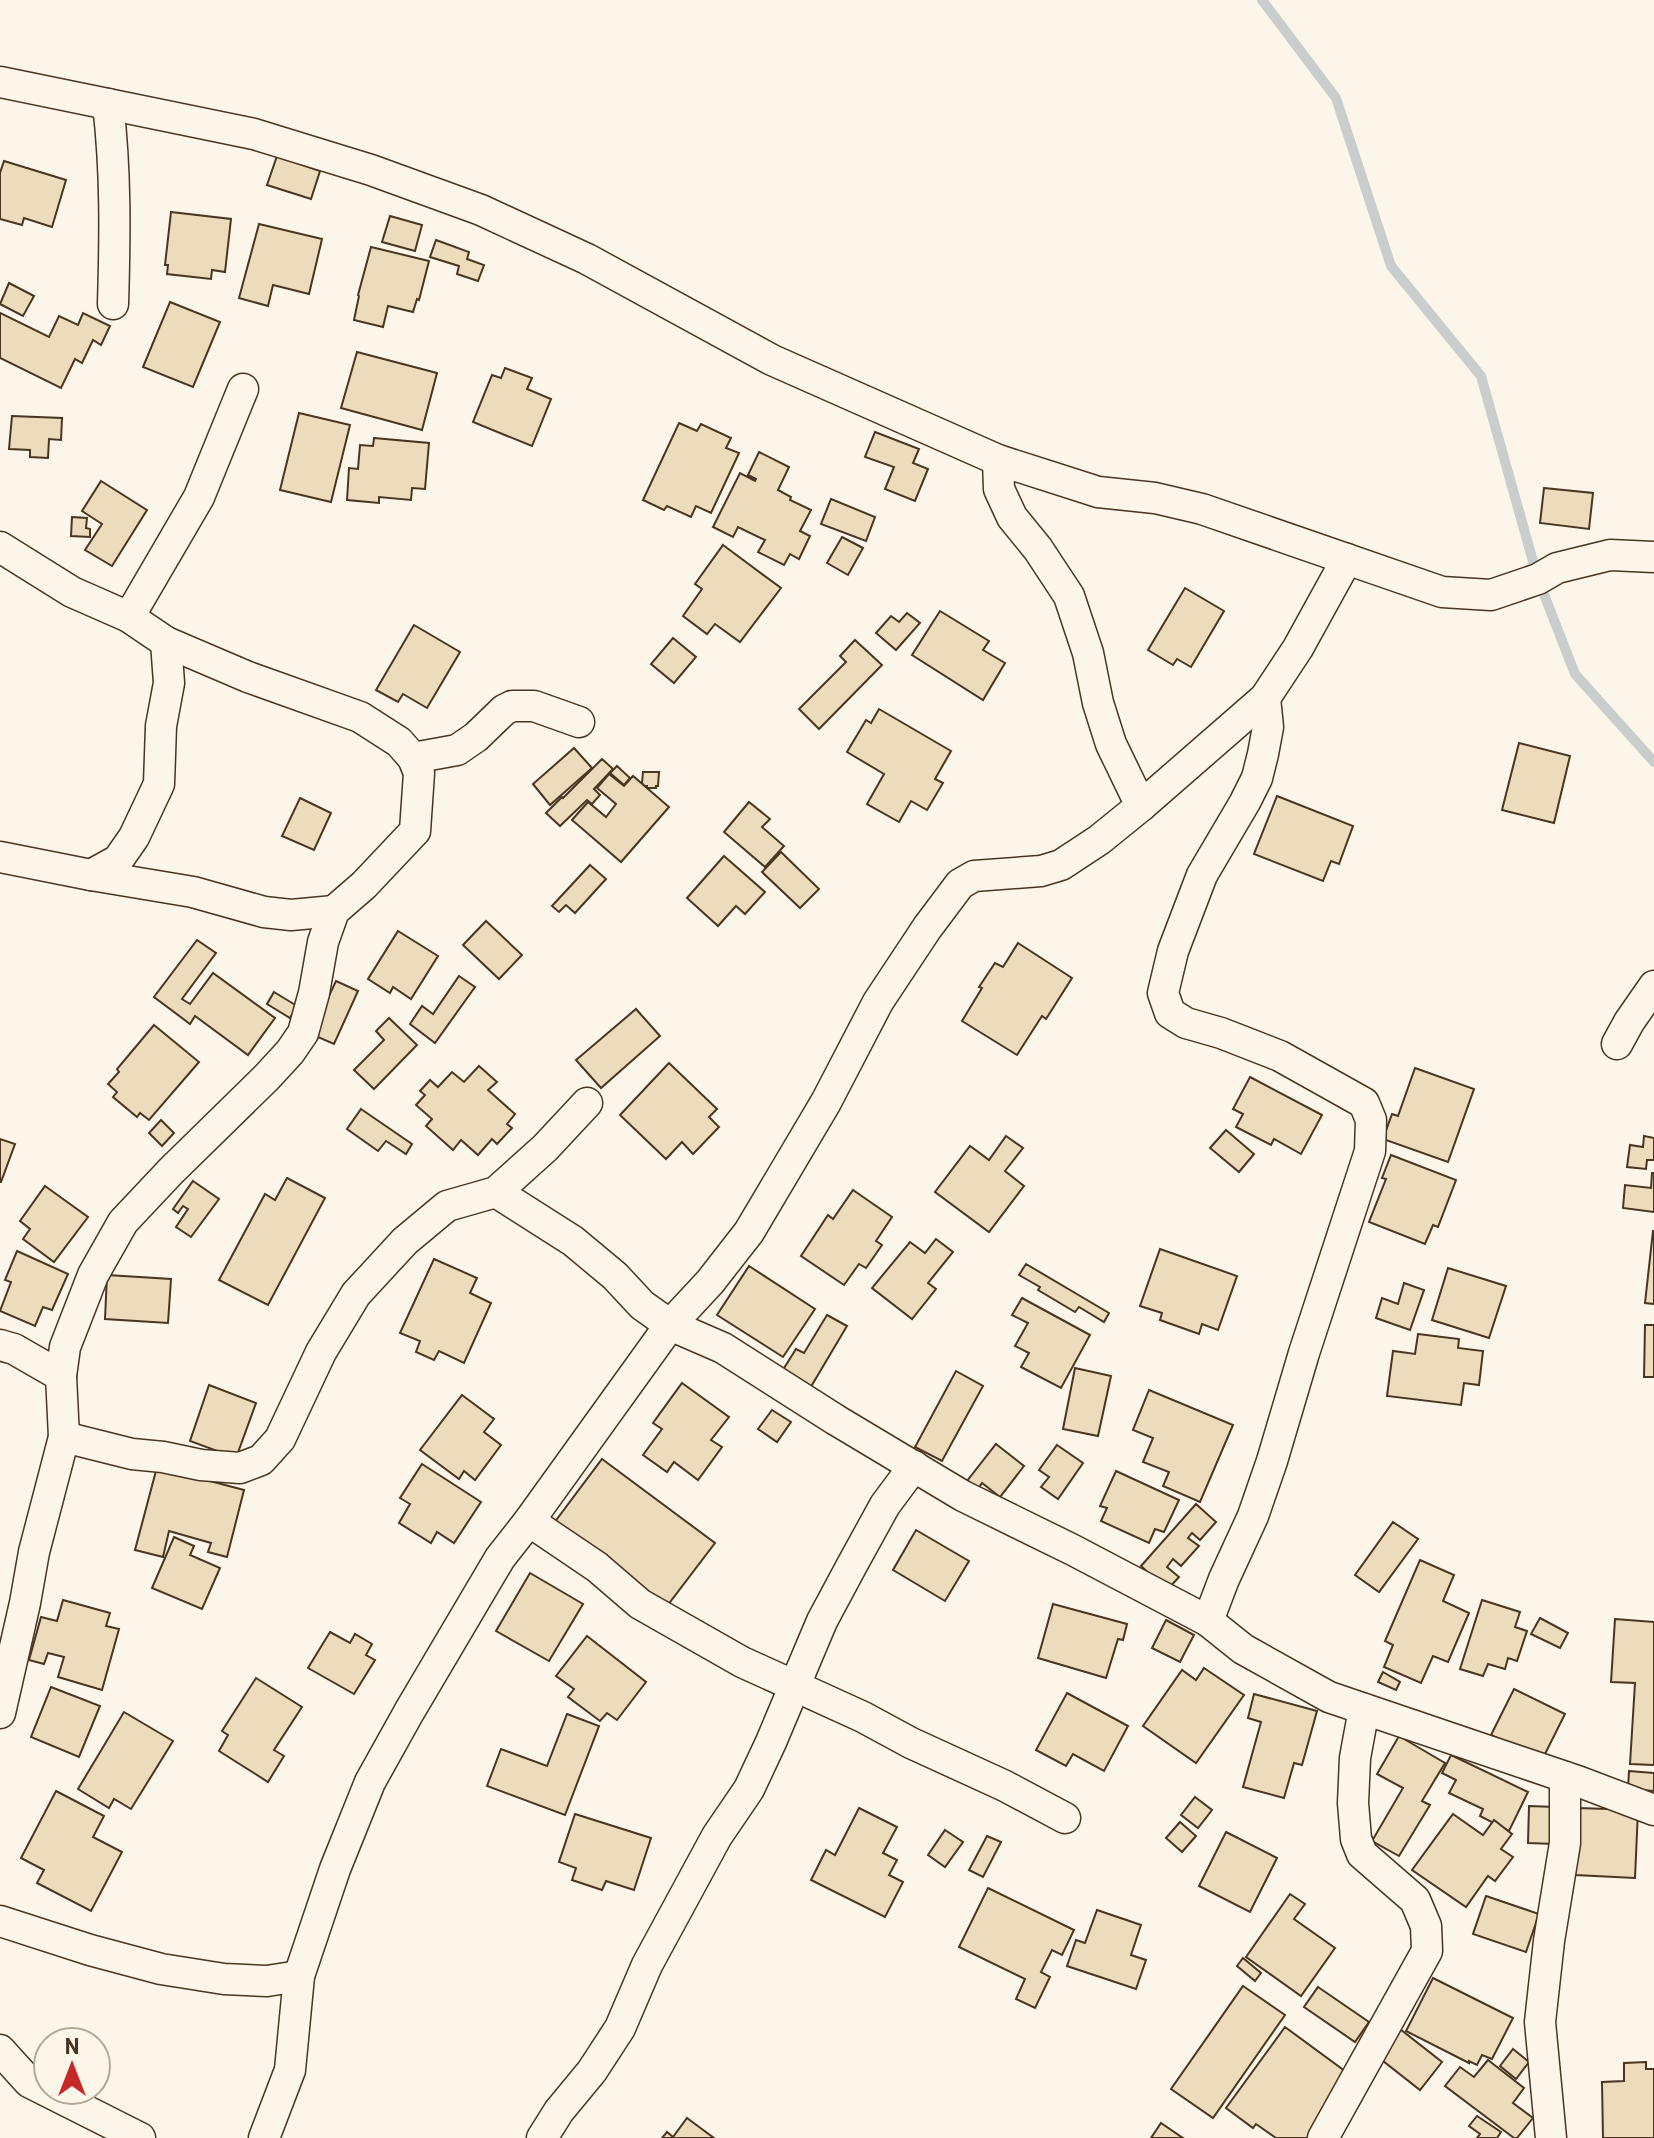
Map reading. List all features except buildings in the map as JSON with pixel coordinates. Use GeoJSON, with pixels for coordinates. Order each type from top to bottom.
{"type":"FeatureCollection","features":[{"type":"Feature","properties":{"kind":"street"},"geometry":{"type":"LineString","coordinates":[[0,82],[254,134],[371,170],[481,210],[587,259],[772,360],[998,460],[1098,492],[1155,498],[1202,509],[1442,592],[1491,595],[1538,579],[1557,568],[1610,555],[1654,557]]}},
{"type":"Feature","properties":{"kind":"street"},"geometry":{"type":"LineString","coordinates":[[108,104],[114,152],[116,224],[113,304]]}},
{"type":"Feature","properties":{"kind":"street"},"geometry":{"type":"LineString","coordinates":[[129,617],[199,497],[243,389]]}},
{"type":"Feature","properties":{"kind":"street"},"geometry":{"type":"LineString","coordinates":[[998,460],[999,489],[1012,517],[1069,596],[1088,653],[1107,730],[1141,806]]}},
{"type":"Feature","properties":{"kind":"street"},"geometry":{"type":"LineString","coordinates":[[0,547],[72,592],[129,617],[166,642],[248,677],[360,717],[399,742],[413,758],[419,773],[415,831],[364,885],[334,911],[323,942],[303,1033],[266,1078],[123,1222],[93,1275],[65,1347],[61,1376],[64,1437],[34,1552],[0,1713]]}},
{"type":"Feature","properties":{"kind":"street"},"geometry":{"type":"LineString","coordinates":[[264,2138],[290,2070],[299,1976],[335,1869],[370,1782],[500,1558],[670,1325],[710,1282],[749,1232],[826,1102],[878,1002],[927,928],[960,884],[974,876],[1041,871],[1061,865],[1099,840],[1265,698],[1298,648],[1347,559]]}},
{"type":"Feature","properties":{"kind":"street"},"geometry":{"type":"LineString","coordinates":[[91,875],[118,860],[134,837],[159,784],[161,726],[169,683],[166,642]]}},
{"type":"Feature","properties":{"kind":"street"},"geometry":{"type":"LineString","coordinates":[[1208,1621],[1253,1516],[1272,1461],[1370,1151],[1371,1120],[1364,1103],[1280,1056],[1186,1023],[1170,1013],[1163,993],[1173,951],[1202,875],[1257,778],[1268,727],[1265,698]]}},
{"type":"Feature","properties":{"kind":"street"},"geometry":{"type":"LineString","coordinates":[[413,758],[457,750],[512,706],[534,706],[579,722]]}},
{"type":"Feature","properties":{"kind":"street"},"geometry":{"type":"LineString","coordinates":[[0,857],[193,892],[264,912],[291,915],[334,911]]}},
{"type":"Feature","properties":{"kind":"street"},"geometry":{"type":"LineString","coordinates":[[1617,1044],[1654,986]]}},
{"type":"Feature","properties":{"kind":"street"},"geometry":{"type":"LineString","coordinates":[[64,1437],[132,1454],[201,1465],[240,1468],[261,1460],[280,1439],[321,1352],[356,1294],[405,1241],[447,1206],[496,1192],[545,1148],[587,1103]]}},
{"type":"Feature","properties":{"kind":"street"},"geometry":{"type":"LineString","coordinates":[[496,1192],[573,1241],[615,1276],[642,1305],[670,1325],[723,1348],[963,1496],[1208,1621],[1243,1649],[1329,1697],[1654,1810]]}},
{"type":"Feature","properties":{"kind":"street"},"geometry":{"type":"LineString","coordinates":[[0,1345],[14,1349],[61,1376]]}},
{"type":"Feature","properties":{"kind":"street"},"geometry":{"type":"LineString","coordinates":[[542,2138],[620,2028],[647,1965],[717,1836],[749,1789],[822,1621],[885,1505],[914,1466]]}},
{"type":"Feature","properties":{"kind":"street"},"geometry":{"type":"LineString","coordinates":[[529,1521],[597,1567],[640,1604],[742,1662],[863,1717],[1065,1818]]}},
{"type":"Feature","properties":{"kind":"street"},"geometry":{"type":"LineString","coordinates":[[1323,2138],[1427,1951],[1426,1926],[1415,1900],[1362,1854],[1356,1839],[1353,1803],[1355,1758],[1364,1709]]}},
{"type":"Feature","properties":{"kind":"street"},"geometry":{"type":"LineString","coordinates":[[1551,2138],[1540,2022],[1565,1843],[1565,1777]]}},
{"type":"Feature","properties":{"kind":"street"},"geometry":{"type":"LineString","coordinates":[[0,1921],[161,1969],[224,1979],[267,1981],[299,1976]]}},
{"type":"Feature","properties":{"kind":"street"},"geometry":{"type":"LineString","coordinates":[[0,2050],[29,2082],[140,2138]]}},
{"type":"Feature","properties":{"kind":"waterway"},"geometry":{"type":"LineString","coordinates":[[1262,0],[1336,98],[1391,266],[1481,376],[1538,579],[1575,674],[1654,762]]}}]}
